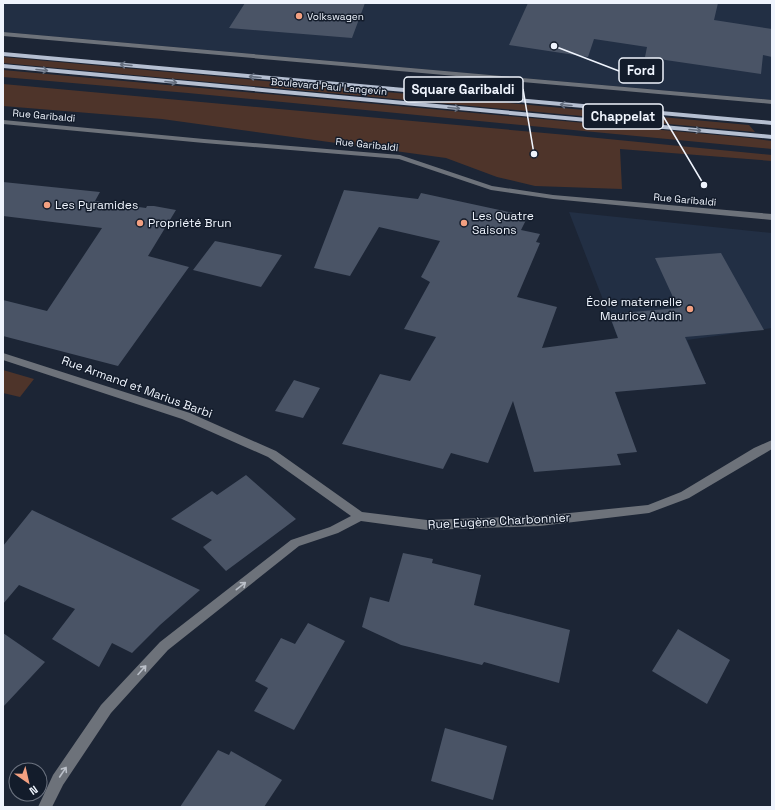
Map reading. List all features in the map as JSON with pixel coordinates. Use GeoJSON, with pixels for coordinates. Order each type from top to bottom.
{"type":"FeatureCollection","features":[{"type":"Feature","properties":{"kind":"main road","name":"Boulevard Paul Langevin"},"geometry":{"type":"LineString","coordinates":[[3,54],[772,123]]}},
{"type":"Feature","properties":{"kind":"main road","name":"Boulevard Paul Langevin"},"geometry":{"type":"LineString","coordinates":[[3,66],[772,137]]}},
{"type":"Feature","properties":{"kind":"street","name":"Boulevard Paul Langevin"},"geometry":{"type":"LineString","coordinates":[[3,34],[772,102]]}},
{"type":"Feature","properties":{"kind":"street","name":"Rue Garibaldi"},"geometry":{"type":"LineString","coordinates":[[3,122],[400,157],[491,188],[553,197],[772,217]]}},
{"type":"Feature","properties":{"kind":"street","name":"Rue Armand et Marius Barbi"},"geometry":{"type":"LineString","coordinates":[[3,356],[186,416],[272,454],[360,516]]}},
{"type":"Feature","properties":{"kind":"street","name":"Rue Eugène Charbonnier"},"geometry":{"type":"LineString","coordinates":[[360,516],[427,525],[540,521],[649,509],[685,495],[772,444]]}},
{"type":"Feature","properties":{"kind":"street"},"geometry":{"type":"LineString","coordinates":[[45,807],[58,780],[106,709],[164,646],[295,543],[334,530],[360,516]]}},
{"type":"Feature","properties":{"kind":"shaded area"},"geometry":{"type":"Polygon","coordinates":[[[3,3],[772,3],[772,100],[3,32],[3,3]]]}},
{"type":"Feature","properties":{"kind":"shaded area"},"geometry":{"type":"Polygon","coordinates":[[[3,57],[749,125],[755,132],[3,63],[3,57]]]}},
{"type":"Feature","properties":{"kind":"shaded area"},"geometry":{"type":"Polygon","coordinates":[[[3,70],[750,138],[772,141],[772,149],[188,93],[3,77],[3,70]]]}},
{"type":"Feature","properties":{"kind":"shaded area"},"geometry":{"type":"Polygon","coordinates":[[[3,84],[772,155],[772,161],[620,149],[622,189],[535,186],[497,177],[446,158],[162,119],[3,106],[3,84]]]}},
{"type":"Feature","properties":{"kind":"shaded area","name":"École maternelle Maurice Audin"},"geometry":{"type":"Polygon","coordinates":[[[569,212],[772,233],[772,328],[687,340],[706,384],[638,390],[569,212]]]}},
{"type":"Feature","properties":{"kind":"shaded area"},"geometry":{"type":"Polygon","coordinates":[[[3,370],[34,379],[20,397],[3,393],[3,370]]]}},
{"type":"Feature","properties":{"kind":"building","name":"Volkswagen"},"geometry":{"type":"Polygon","coordinates":[[[245,3],[365,3],[352,38],[229,28],[245,3]]]}},
{"type":"Feature","properties":{"kind":"building"},"geometry":{"type":"Polygon","coordinates":[[[528,3],[718,3],[714,20],[772,29],[772,57],[763,55],[761,74],[645,57],[647,47],[594,39],[588,57],[509,45],[528,3]]]}},
{"type":"Feature","properties":{"kind":"building"},"geometry":{"type":"Polygon","coordinates":[[[3,182],[100,192],[95,201],[146,208],[147,206],[154,206],[176,210],[148,256],[189,267],[118,366],[3,336],[3,300],[47,311],[102,228],[3,216],[3,182]]]}},
{"type":"Feature","properties":{"kind":"building"},"geometry":{"type":"Polygon","coordinates":[[[344,190],[418,199],[421,193],[528,216],[521,230],[540,234],[536,242],[540,243],[517,297],[557,307],[542,348],[618,338],[609,314],[678,308],[655,258],[721,253],[764,330],[685,337],[706,384],[615,392],[637,452],[617,454],[621,465],[534,472],[513,401],[488,463],[451,453],[443,469],[342,444],[380,374],[410,381],[436,337],[404,329],[430,282],[421,277],[440,241],[379,227],[350,276],[314,268],[344,190]]]}},
{"type":"Feature","properties":{"kind":"building"},"geometry":{"type":"Polygon","coordinates":[[[215,241],[282,255],[261,287],[193,270],[215,241]]]}},
{"type":"Feature","properties":{"kind":"building"},"geometry":{"type":"Polygon","coordinates":[[[294,380],[320,388],[303,418],[275,411],[294,380]]]}},
{"type":"Feature","properties":{"kind":"building"},"geometry":{"type":"Polygon","coordinates":[[[246,475],[296,519],[226,571],[203,547],[212,540],[171,519],[212,491],[217,495],[246,475]]]}},
{"type":"Feature","properties":{"kind":"building"},"geometry":{"type":"Polygon","coordinates":[[[32,510],[200,590],[160,625],[132,653],[112,643],[99,667],[52,639],[75,609],[19,585],[3,604],[3,546],[32,510]]]}},
{"type":"Feature","properties":{"kind":"building"},"geometry":{"type":"Polygon","coordinates":[[[403,553],[433,559],[432,563],[481,575],[474,605],[570,630],[559,683],[484,662],[482,665],[401,645],[362,627],[370,597],[389,602],[403,553]]]}},
{"type":"Feature","properties":{"kind":"building"},"geometry":{"type":"Polygon","coordinates":[[[308,623],[345,641],[294,730],[254,711],[268,688],[255,681],[281,638],[295,644],[308,623]]]}},
{"type":"Feature","properties":{"kind":"building"},"geometry":{"type":"Polygon","coordinates":[[[678,629],[730,660],[707,704],[652,671],[678,629]]]}},
{"type":"Feature","properties":{"kind":"building"},"geometry":{"type":"Polygon","coordinates":[[[3,633],[45,662],[3,707],[3,633]]]}},
{"type":"Feature","properties":{"kind":"building"},"geometry":{"type":"Polygon","coordinates":[[[445,728],[507,746],[493,800],[431,781],[445,728]]]}},
{"type":"Feature","properties":{"kind":"building"},"geometry":{"type":"Polygon","coordinates":[[[218,750],[229,755],[231,751],[282,780],[264,807],[180,807],[218,750]]]}},
{"type":"Feature","properties":{"kind":"place","name":"Volkswagen"},"geometry":{"type":"Point","coordinates":[299,16]}},
{"type":"Feature","properties":{"kind":"place","name":"Ford"},"geometry":{"type":"Point","coordinates":[554,46]}},
{"type":"Feature","properties":{"kind":"place","name":"Square Garibaldi"},"geometry":{"type":"Point","coordinates":[534,154]}},
{"type":"Feature","properties":{"kind":"place","name":"Chappelat"},"geometry":{"type":"Point","coordinates":[704,185]}},
{"type":"Feature","properties":{"kind":"place","name":"Les Pyramides"},"geometry":{"type":"Point","coordinates":[47,205]}},
{"type":"Feature","properties":{"kind":"place","name":"Propriété Brun"},"geometry":{"type":"Point","coordinates":[140,223]}},
{"type":"Feature","properties":{"kind":"place","name":"Les Quatre Saisons"},"geometry":{"type":"Point","coordinates":[464,223]}},
{"type":"Feature","properties":{"kind":"place","name":"École maternelle Maurice Audin"},"geometry":{"type":"Point","coordinates":[690,309]}}]}
